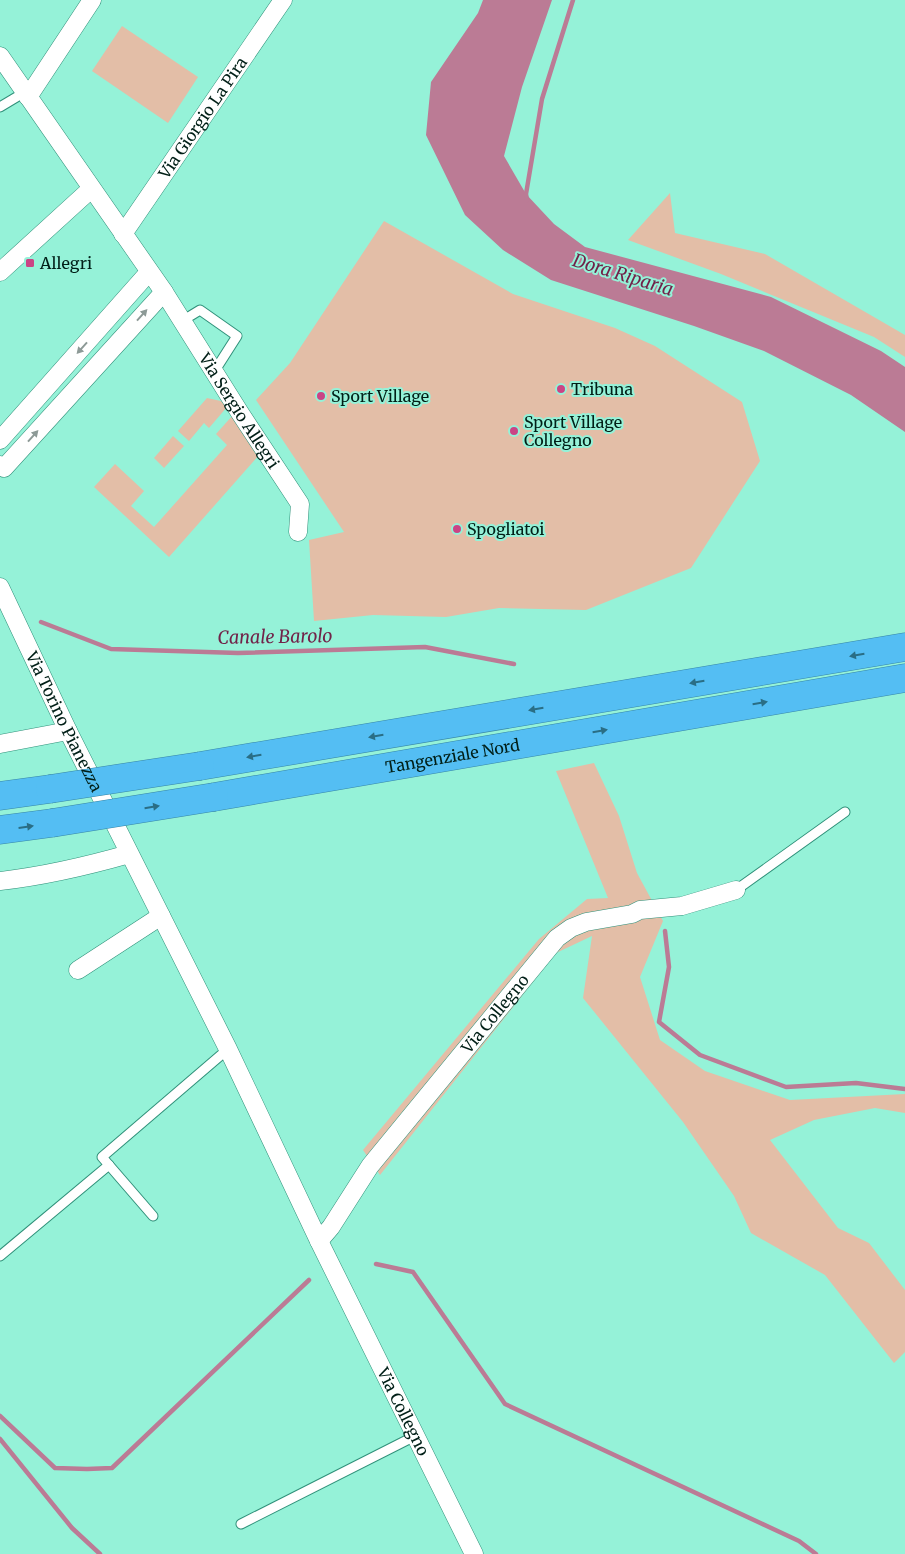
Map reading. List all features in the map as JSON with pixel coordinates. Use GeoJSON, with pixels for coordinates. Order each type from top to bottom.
{"type":"FeatureCollection","features":[{"type":"Feature","properties":{"kind":"highway","name":"Tangenziale Nord"},"geometry":{"type":"LineString","coordinates":[[0,796],[200,766],[905,647]]}},
{"type":"Feature","properties":{"kind":"highway","name":"Tangenziale Nord"},"geometry":{"type":"LineString","coordinates":[[0,830],[214,797],[905,678]]}},
{"type":"Feature","properties":{"kind":"street"},"geometry":{"type":"LineString","coordinates":[[26,94],[92,0]]}},
{"type":"Feature","properties":{"kind":"street","name":"Via Giorgio La Pira"},"geometry":{"type":"LineString","coordinates":[[122,234],[283,0]]}},
{"type":"Feature","properties":{"kind":"street","name":"Via Sergio Allegri"},"geometry":{"type":"LineString","coordinates":[[1,61],[164,292],[300,504],[298,532]]}},
{"type":"Feature","properties":{"kind":"street"},"geometry":{"type":"LineString","coordinates":[[0,272],[91,190]]}},
{"type":"Feature","properties":{"kind":"street"},"geometry":{"type":"LineString","coordinates":[[0,440],[149,272]]}},
{"type":"Feature","properties":{"kind":"street"},"geometry":{"type":"LineString","coordinates":[[0,465],[4,468],[164,292]]}},
{"type":"Feature","properties":{"kind":"street","name":"Via Torino Pianezza"},"geometry":{"type":"LineString","coordinates":[[0,587],[129,854]]}},
{"type":"Feature","properties":{"kind":"street"},"geometry":{"type":"LineString","coordinates":[[0,744],[68,731]]}},
{"type":"Feature","properties":{"kind":"street"},"geometry":{"type":"LineString","coordinates":[[0,881],[44,875],[95,864],[129,854]]}},
{"type":"Feature","properties":{"kind":"street","name":"Via Collegno"},"geometry":{"type":"LineString","coordinates":[[129,854],[228,1050],[319,1241],[474,1554]]}},
{"type":"Feature","properties":{"kind":"street","name":"Via Collegno"},"geometry":{"type":"LineString","coordinates":[[319,1241],[331,1227],[370,1166],[557,938],[571,928],[586,922],[632,914],[640,910],[682,906],[736,890]]}},
{"type":"Feature","properties":{"kind":"street"},"geometry":{"type":"LineString","coordinates":[[78,970],[161,916]]}},
{"type":"Feature","properties":{"kind":"lane"},"geometry":{"type":"LineString","coordinates":[[0,107],[26,94]]}},
{"type":"Feature","properties":{"kind":"lane"},"geometry":{"type":"LineString","coordinates":[[182,321],[200,310],[237,336],[214,372]]}},
{"type":"Feature","properties":{"kind":"lane"},"geometry":{"type":"LineString","coordinates":[[736,890],[845,812]]}},
{"type":"Feature","properties":{"kind":"lane"},"geometry":{"type":"LineString","coordinates":[[153,1216],[102,1156],[228,1050]]}},
{"type":"Feature","properties":{"kind":"lane"},"geometry":{"type":"LineString","coordinates":[[0,1256],[109,1165]]}},
{"type":"Feature","properties":{"kind":"lane"},"geometry":{"type":"LineString","coordinates":[[242,1524],[415,1436]]}},
{"type":"Feature","properties":{"kind":"shaded area"},"geometry":{"type":"Polygon","coordinates":[[[122,26],[198,77],[168,123],[92,71],[122,26]]]}},
{"type":"Feature","properties":{"kind":"shaded area"},"geometry":{"type":"Polygon","coordinates":[[[670,193],[675,233],[765,254],[905,335],[905,357],[874,337],[721,274],[628,240],[670,193]]]}},
{"type":"Feature","properties":{"kind":"shaded area","name":"Sport Village Collegno"},"geometry":{"type":"Polygon","coordinates":[[[384,221],[513,294],[615,328],[655,346],[742,402],[760,461],[691,568],[586,610],[499,608],[446,617],[373,615],[314,621],[309,540],[344,532],[256,400],[290,363],[384,221]]]}},
{"type":"Feature","properties":{"kind":"shaded area"},"geometry":{"type":"Polygon","coordinates":[[[207,398],[221,401],[227,407],[209,428],[204,423],[189,441],[178,431],[207,398]]]}},
{"type":"Feature","properties":{"kind":"shaded area"},"geometry":{"type":"Polygon","coordinates":[[[233,415],[260,454],[169,557],[94,487],[115,464],[144,491],[131,506],[154,527],[227,445],[216,434],[233,415]]]}},
{"type":"Feature","properties":{"kind":"shaded area"},"geometry":{"type":"Polygon","coordinates":[[[173,436],[184,446],[164,468],[154,458],[173,436]]]}},
{"type":"Feature","properties":{"kind":"shaded area"},"geometry":{"type":"Polygon","coordinates":[[[594,763],[619,816],[637,873],[663,921],[640,977],[660,1040],[705,1071],[790,1100],[905,1094],[905,1113],[875,1108],[814,1120],[770,1140],[838,1228],[869,1243],[905,1290],[905,1352],[894,1363],[825,1275],[751,1233],[734,1196],[683,1122],[583,998],[592,936],[556,953],[380,1175],[363,1150],[539,939],[587,899],[608,898],[556,771],[594,763]]]}},
{"type":"Feature","properties":{"kind":"water","name":"Dora Riparia"},"geometry":{"type":"Polygon","coordinates":[[[483,0],[552,0],[522,87],[504,156],[526,194],[554,224],[585,247],[771,297],[881,351],[905,367],[905,432],[851,395],[764,351],[694,326],[551,280],[503,250],[465,215],[426,135],[431,82],[478,13],[483,0]]]}},
{"type":"Feature","properties":{"kind":"waterway"},"geometry":{"type":"LineString","coordinates":[[527,200],[526,194],[542,99],[573,0]]}},
{"type":"Feature","properties":{"kind":"waterway","name":"Canale Barolo"},"geometry":{"type":"LineString","coordinates":[[41,622],[111,649],[238,653],[425,647],[514,664]]}},
{"type":"Feature","properties":{"kind":"waterway","name":"Canale Barolo"},"geometry":{"type":"LineString","coordinates":[[665,931],[669,967],[659,1022],[700,1055],[786,1087],[856,1083],[905,1089]]}},
{"type":"Feature","properties":{"kind":"waterway"},"geometry":{"type":"LineString","coordinates":[[376,1264],[413,1272],[505,1404],[799,1541],[816,1554]]}},
{"type":"Feature","properties":{"kind":"waterway"},"geometry":{"type":"LineString","coordinates":[[0,1416],[55,1468],[112,1468],[309,1280]]}},
{"type":"Feature","properties":{"kind":"waterway"},"geometry":{"type":"LineString","coordinates":[[0,1439],[72,1528],[100,1554]]}},
{"type":"Feature","properties":{"kind":"place","name":"Allegri"},"geometry":{"type":"Point","coordinates":[30,263]}},
{"type":"Feature","properties":{"kind":"place","name":"Tribuna"},"geometry":{"type":"Point","coordinates":[561,389]}},
{"type":"Feature","properties":{"kind":"place","name":"Sport Village"},"geometry":{"type":"Point","coordinates":[321,396]}},
{"type":"Feature","properties":{"kind":"place","name":"Sport Village Collegno"},"geometry":{"type":"Point","coordinates":[514,431]}},
{"type":"Feature","properties":{"kind":"place","name":"Spogliatoi"},"geometry":{"type":"Point","coordinates":[457,529]}}]}
